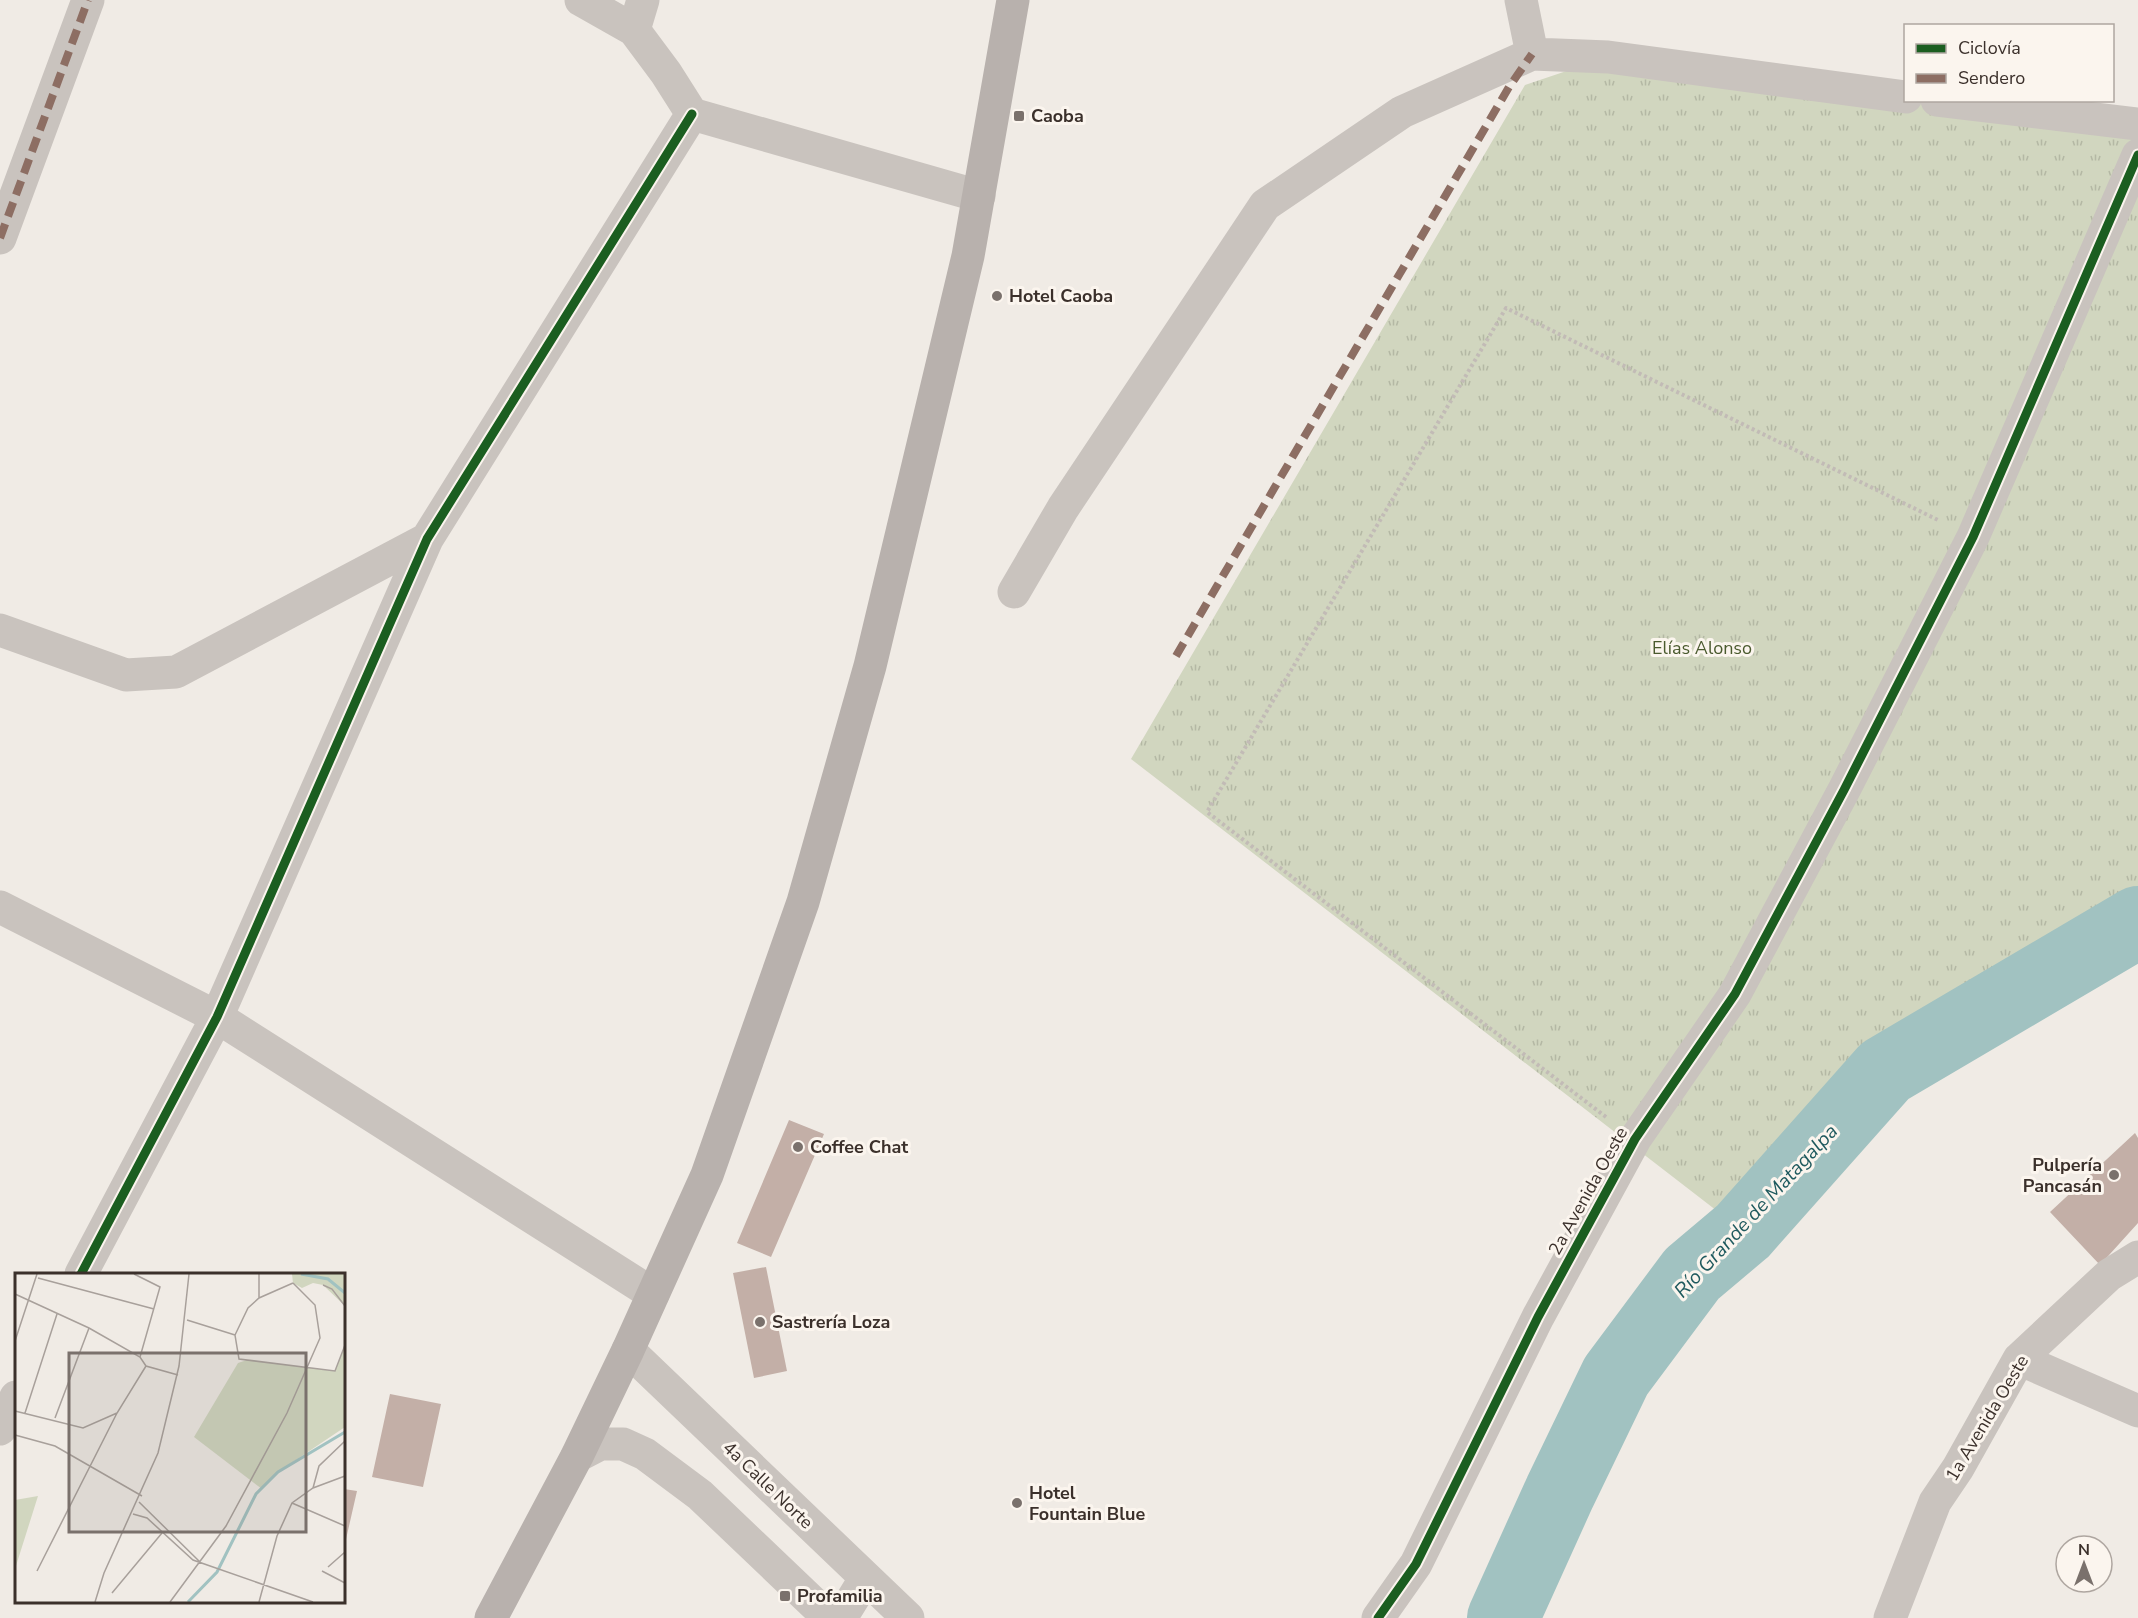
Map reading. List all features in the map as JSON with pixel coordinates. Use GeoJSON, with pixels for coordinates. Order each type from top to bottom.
{"type":"FeatureCollection","features":[{"type":"Feature","properties":{"kind":"main road"},"geometry":{"type":"LineString","coordinates":[[491,1618],[577,1456],[707,1175],[803,902],[870,666],[968,256],[1013,0]]}},
{"type":"Feature","properties":{"kind":"street"},"geometry":{"type":"LineString","coordinates":[[0,238],[88,0]]}},
{"type":"Feature","properties":{"kind":"street"},"geometry":{"type":"LineString","coordinates":[[582,0],[639,15],[666,73],[692,114],[979,196]]}},
{"type":"Feature","properties":{"kind":"street"},"geometry":{"type":"LineString","coordinates":[[1521,0],[1532,54]]}},
{"type":"Feature","properties":{"kind":"street"},"geometry":{"type":"LineString","coordinates":[[1014,592],[1064,508],[1265,206],[1402,112],[1532,54],[1608,57],[1904,97]]}},
{"type":"Feature","properties":{"kind":"street"},"geometry":{"type":"LineString","coordinates":[[1954,102],[2138,124]]}},
{"type":"Feature","properties":{"kind":"street"},"geometry":{"type":"LineString","coordinates":[[82,1273],[217,1017],[427,539],[692,114]]}},
{"type":"Feature","properties":{"kind":"street","name":"2a Avenida Oeste"},"geometry":{"type":"LineString","coordinates":[[1378,1618],[1416,1564],[1538,1317],[1635,1139],[1735,994],[1844,790],[1973,537],[2138,156]]}},
{"type":"Feature","properties":{"kind":"street"},"geometry":{"type":"LineString","coordinates":[[0,630],[126,675],[176,672],[427,539]]}},
{"type":"Feature","properties":{"kind":"street"},"geometry":{"type":"LineString","coordinates":[[0,907],[217,1017],[653,1294]]}},
{"type":"Feature","properties":{"kind":"street","name":"1a Avenida Oeste"},"geometry":{"type":"LineString","coordinates":[[1890,1618],[1935,1502],[1958,1468],[2019,1359],[2109,1275],[2138,1257]]}},
{"type":"Feature","properties":{"kind":"street","name":"4a Calle Norte"},"geometry":{"type":"LineString","coordinates":[[628,1350],[908,1618]]}},
{"type":"Feature","properties":{"kind":"street"},"geometry":{"type":"LineString","coordinates":[[2019,1359],[2138,1411]]}},
{"type":"Feature","properties":{"kind":"street"},"geometry":{"type":"LineString","coordinates":[[0,1429],[15,1399]]}},
{"type":"Feature","properties":{"kind":"street"},"geometry":{"type":"LineString","coordinates":[[577,1456],[600,1444],[622,1444],[645,1454],[700,1495],[829,1618]]}},
{"type":"Feature","properties":{"kind":"street"},"geometry":{"type":"LineString","coordinates":[[841,1618],[865,1579]]}},
{"type":"Feature","properties":{"kind":"path"},"geometry":{"type":"LineString","coordinates":[[1635,1139],[1208,812],[1506,308],[1973,537]]}},
{"type":"Feature","properties":{"kind":"green space","name":"Elías Alonso"},"geometry":{"type":"Polygon","coordinates":[[[1608,57],[1904,97],[1904,102],[1946,102],[2138,124],[2138,904],[1885,1071],[1743,1231],[1131,759],[1525,85],[1608,57]]]}},
{"type":"Feature","properties":{"kind":"building"},"geometry":{"type":"Polygon","coordinates":[[[789,1120],[824,1134],[771,1257],[737,1243],[789,1120]]]}},
{"type":"Feature","properties":{"kind":"building","name":"Pulpería Pancasán"},"geometry":{"type":"Polygon","coordinates":[[[2135,1133],[2138,1138],[2138,1223],[2100,1265],[2050,1212],[2135,1133]]]}},
{"type":"Feature","properties":{"kind":"building","name":"Sastrería Loza"},"geometry":{"type":"Polygon","coordinates":[[[766,1267],[787,1371],[754,1378],[733,1273],[766,1267]]]}},
{"type":"Feature","properties":{"kind":"building"},"geometry":{"type":"Polygon","coordinates":[[[390,1394],[441,1404],[423,1487],[372,1477],[390,1394]]]}},
{"type":"Feature","properties":{"kind":"building"},"geometry":{"type":"Polygon","coordinates":[[[345,1489],[357,1491],[345,1544],[345,1489]]]}},
{"type":"Feature","properties":{"kind":"waterway","name":"Río Grande de Matagalpa"},"geometry":{"type":"LineString","coordinates":[[1503,1618],[1616,1376],[1692,1274],[1743,1231],[1885,1071],[2138,922]]}},
{"type":"Feature","properties":{"kind":"marked path"},"geometry":{"type":"LineString","coordinates":[[0,238],[88,0]]}},
{"type":"Feature","properties":{"kind":"marked path"},"geometry":{"type":"LineString","coordinates":[[1176,656],[1509,87],[1532,54]]}},
{"type":"Feature","properties":{"kind":"cycle path"},"geometry":{"type":"LineString","coordinates":[[82,1273],[217,1017],[427,539],[692,114]]}},
{"type":"Feature","properties":{"kind":"cycle path"},"geometry":{"type":"LineString","coordinates":[[1378,1618],[1416,1564],[1538,1317],[1635,1139],[1735,994],[1844,790],[1973,537],[2138,155]]}},
{"type":"Feature","properties":{"kind":"place","name":"Caoba"},"geometry":{"type":"Point","coordinates":[1019,116]}},
{"type":"Feature","properties":{"kind":"place","name":"Hotel Caoba"},"geometry":{"type":"Point","coordinates":[997,296]}},
{"type":"Feature","properties":{"kind":"place","name":"Coffee Chat"},"geometry":{"type":"Point","coordinates":[798,1147]}},
{"type":"Feature","properties":{"kind":"place","name":"Pulpería Pancasán"},"geometry":{"type":"Point","coordinates":[2114,1175]}},
{"type":"Feature","properties":{"kind":"place","name":"Sastrería Loza"},"geometry":{"type":"Point","coordinates":[760,1322]}},
{"type":"Feature","properties":{"kind":"place","name":"Hotel Fountain Blue"},"geometry":{"type":"Point","coordinates":[1017,1503]}},
{"type":"Feature","properties":{"kind":"place","name":"Profamilia"},"geometry":{"type":"Point","coordinates":[785,1596]}}]}
